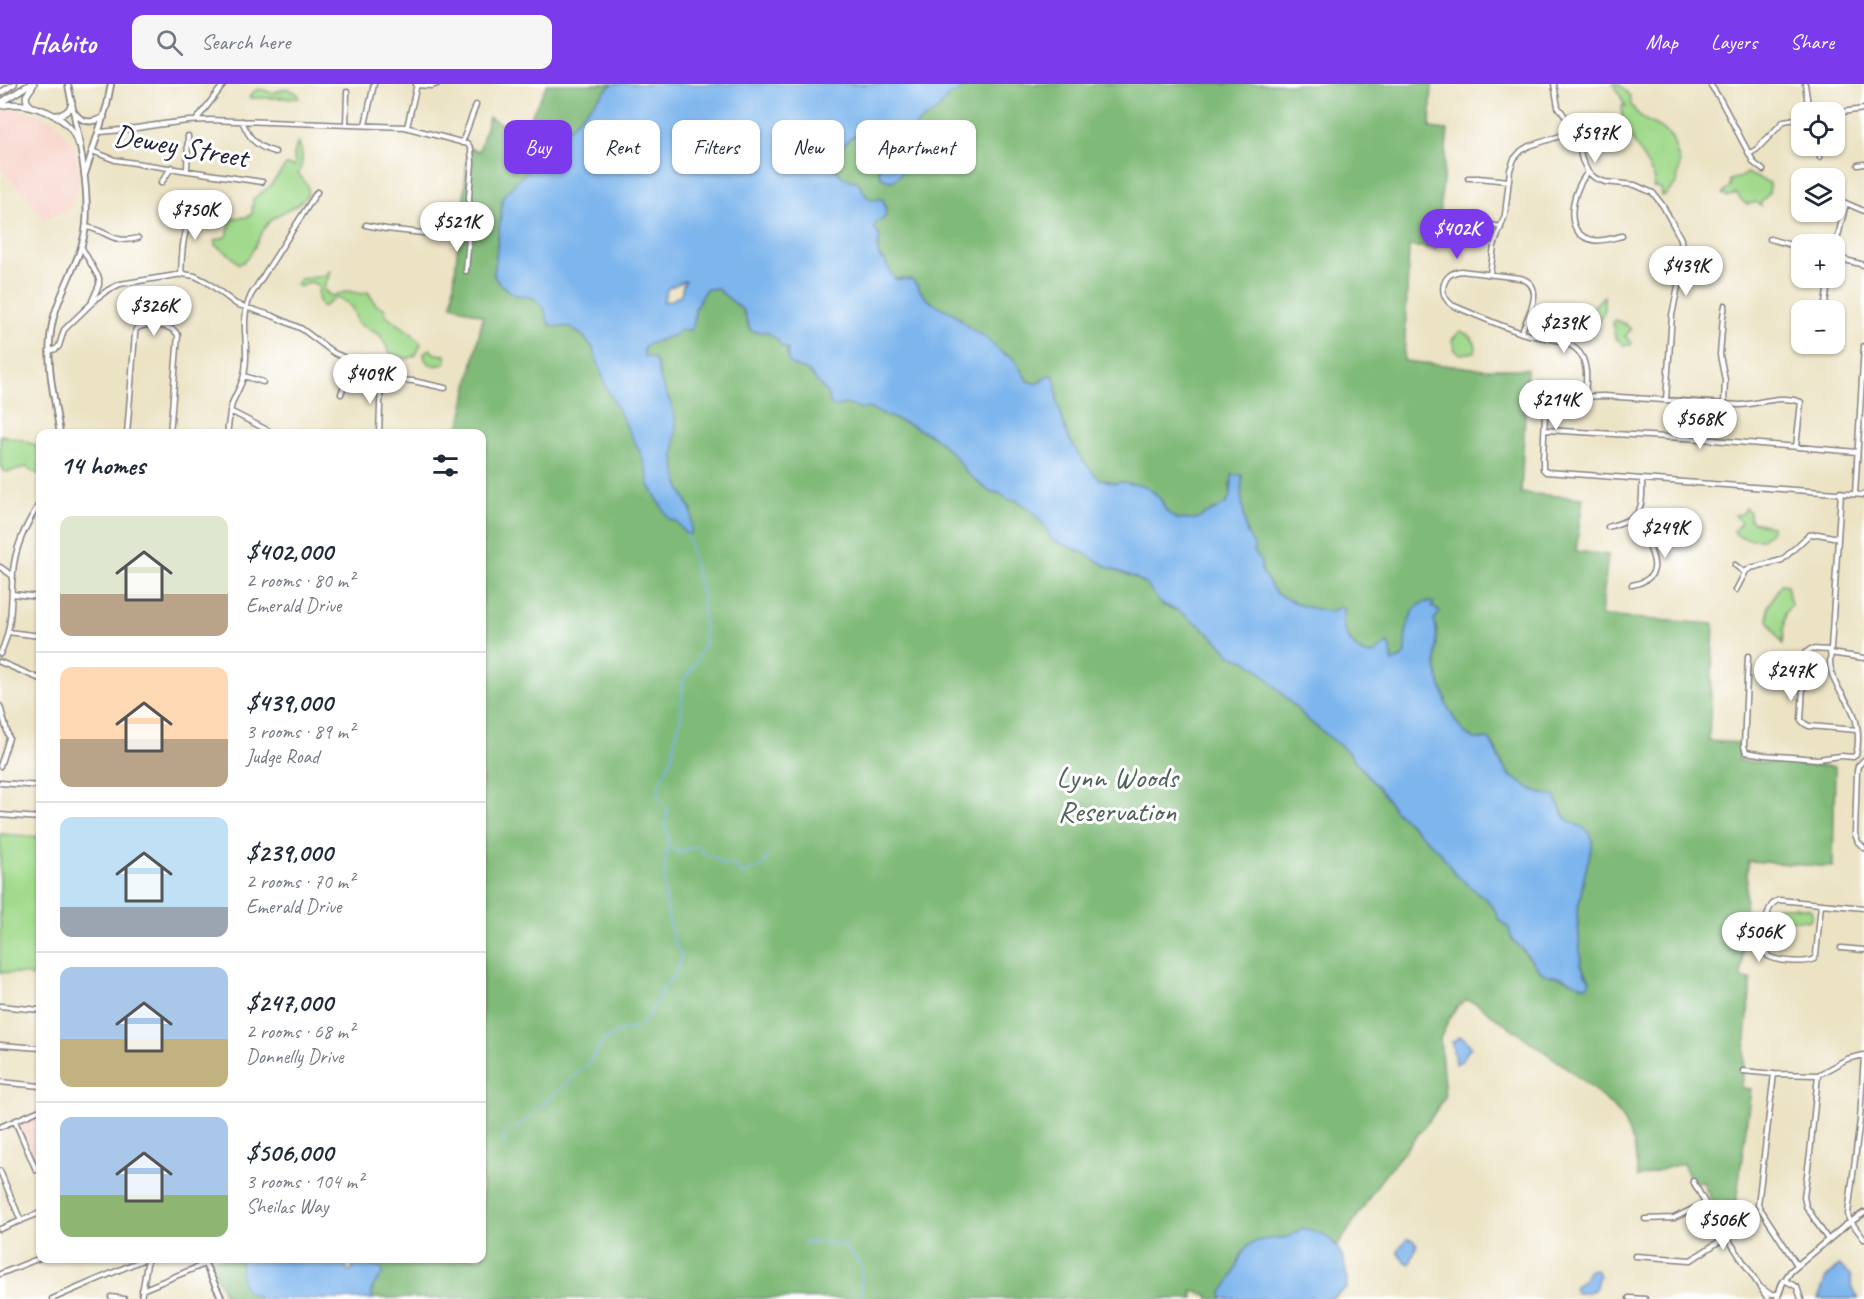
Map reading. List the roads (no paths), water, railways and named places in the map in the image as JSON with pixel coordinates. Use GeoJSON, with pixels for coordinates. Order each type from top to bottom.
{"type":"FeatureCollection","features":[{"type":"Feature","properties":{"kind":"highway"},"geometry":{"type":"LineString","coordinates":[[0,105],[32,84]]}},
{"type":"Feature","properties":{"kind":"highway"},"geometry":{"type":"LineString","coordinates":[[32,84],[26,97],[29,104],[36,109]]}},
{"type":"Feature","properties":{"kind":"highway"},"geometry":{"type":"LineString","coordinates":[[0,93],[13,85]]}},
{"type":"Feature","properties":{"kind":"highway"},"geometry":{"type":"LineString","coordinates":[[50,114],[63,114],[72,103]]}},
{"type":"Feature","properties":{"kind":"highway"},"geometry":{"type":"LineString","coordinates":[[0,105],[18,104],[60,119],[70,129],[79,145]]}},
{"type":"Feature","properties":{"kind":"main road"},"geometry":{"type":"LineString","coordinates":[[59,429],[49,368],[49,352],[54,318],[82,248],[86,227],[87,198],[68,84]]}},
{"type":"Feature","properties":{"kind":"main road"},"geometry":{"type":"LineString","coordinates":[[84,176],[104,117],[111,84]]}},
{"type":"Feature","properties":{"kind":"main road"},"geometry":{"type":"LineString","coordinates":[[72,103],[76,115],[83,121],[94,121],[104,117]]}},
{"type":"Feature","properties":{"kind":"main road"},"geometry":{"type":"LineString","coordinates":[[1778,1296],[1784,1280],[1797,1265],[1864,1213]]}},
{"type":"Feature","properties":{"kind":"main road"},"geometry":{"type":"LineString","coordinates":[[205,1264],[221,1299]]}},
{"type":"Feature","properties":{"kind":"street"},"geometry":{"type":"LineString","coordinates":[[197,120],[224,84]]}},
{"type":"Feature","properties":{"kind":"street"},"geometry":{"type":"LineString","coordinates":[[365,125],[374,84]]}},
{"type":"Feature","properties":{"kind":"street"},"geometry":{"type":"LineString","coordinates":[[407,127],[416,84],[432,86],[437,84]]}},
{"type":"Feature","properties":{"kind":"street"},"geometry":{"type":"LineString","coordinates":[[1554,84],[1559,110],[1576,131],[1582,160],[1588,172],[1605,182],[1635,185],[1653,193],[1681,239],[1683,262],[1672,315],[1666,399]]}},
{"type":"Feature","properties":{"kind":"street"},"geometry":{"type":"LineString","coordinates":[[1710,84],[1755,164],[1763,170]]}},
{"type":"Feature","properties":{"kind":"street"},"geometry":{"type":"LineString","coordinates":[[1805,84],[1808,102]]}},
{"type":"Feature","properties":{"kind":"street"},"geometry":{"type":"LineString","coordinates":[[346,125],[347,92]]}},
{"type":"Feature","properties":{"kind":"street"},"geometry":{"type":"LineString","coordinates":[[462,143],[476,105]]}},
{"type":"Feature","properties":{"kind":"street"},"geometry":{"type":"LineString","coordinates":[[1845,112],[1864,109]]}},
{"type":"Feature","properties":{"kind":"street"},"geometry":{"type":"LineString","coordinates":[[99,132],[122,131],[182,120],[242,121],[407,127],[468,144],[471,148],[470,238],[466,270]]}},
{"type":"Feature","properties":{"kind":"street"},"geometry":{"type":"LineString","coordinates":[[1749,154],[1756,150],[1784,121],[1791,120]]}},
{"type":"Feature","properties":{"kind":"street"},"geometry":{"type":"LineString","coordinates":[[242,121],[251,139],[265,149],[275,152]]}},
{"type":"Feature","properties":{"kind":"street"},"geometry":{"type":"LineString","coordinates":[[1490,274],[1494,246],[1505,215],[1511,164],[1523,149],[1532,144],[1576,131]]}},
{"type":"Feature","properties":{"kind":"street"},"geometry":{"type":"LineString","coordinates":[[187,170],[188,136]]}},
{"type":"Feature","properties":{"kind":"street","name":"Dewey Street"},"geometry":{"type":"LineString","coordinates":[[92,151],[115,160],[262,182]]}},
{"type":"Feature","properties":{"kind":"street"},"geometry":{"type":"LineString","coordinates":[[1858,165],[1864,164]]}},
{"type":"Feature","properties":{"kind":"street"},"geometry":{"type":"LineString","coordinates":[[161,183],[172,167]]}},
{"type":"Feature","properties":{"kind":"street"},"geometry":{"type":"LineString","coordinates":[[1588,172],[1579,184],[1574,197],[1572,211],[1575,226],[1592,240],[1622,236]]}},
{"type":"Feature","properties":{"kind":"street"},"geometry":{"type":"LineString","coordinates":[[1468,178],[1509,181]]}},
{"type":"Feature","properties":{"kind":"street"},"geometry":{"type":"LineString","coordinates":[[228,429],[230,411],[244,376],[246,364],[245,307],[317,192]]}},
{"type":"Feature","properties":{"kind":"street"},"geometry":{"type":"LineString","coordinates":[[1839,234],[1846,203],[1864,211]]}},
{"type":"Feature","properties":{"kind":"street"},"geometry":{"type":"LineString","coordinates":[[181,275],[185,231],[190,221],[198,217],[221,218]]}},
{"type":"Feature","properties":{"kind":"street"},"geometry":{"type":"LineString","coordinates":[[1465,220],[1500,227]]}},
{"type":"Feature","properties":{"kind":"street"},"geometry":{"type":"LineString","coordinates":[[366,225],[470,238]]}},
{"type":"Feature","properties":{"kind":"street"},"geometry":{"type":"LineString","coordinates":[[86,227],[94,228],[114,239],[138,238]]}},
{"type":"Feature","properties":{"kind":"street"},"geometry":{"type":"LineString","coordinates":[[1770,239],[1791,245]]}},
{"type":"Feature","properties":{"kind":"street"},"geometry":{"type":"LineString","coordinates":[[82,248],[99,278],[99,285],[91,304]]}},
{"type":"Feature","properties":{"kind":"street"},"geometry":{"type":"LineString","coordinates":[[1845,259],[1864,265]]}},
{"type":"Feature","properties":{"kind":"street"},"geometry":{"type":"LineString","coordinates":[[1521,333],[1534,298],[1532,286],[1522,278],[1463,271],[1448,276],[1444,283],[1444,297],[1454,306],[1521,333],[1569,344],[1578,351],[1585,363],[1585,397]]}},
{"type":"Feature","properties":{"kind":"street"},"geometry":{"type":"LineString","coordinates":[[49,352],[56,350],[59,346],[64,330],[108,290],[120,284],[181,275],[195,276],[207,282],[236,304],[273,316],[302,329],[334,353],[374,371],[381,377],[445,388]]}},
{"type":"Feature","properties":{"kind":"street"},"geometry":{"type":"LineString","coordinates":[[1724,404],[1725,380],[1720,355],[1725,305]]}},
{"type":"Feature","properties":{"kind":"street"},"geometry":{"type":"LineString","coordinates":[[127,429],[135,334],[136,329],[144,325],[173,328],[178,334],[170,429]]}},
{"type":"Feature","properties":{"kind":"street"},"geometry":{"type":"LineString","coordinates":[[1855,494],[1864,347]]}},
{"type":"Feature","properties":{"kind":"street"},"geometry":{"type":"LineString","coordinates":[[341,394],[353,361]]}},
{"type":"Feature","properties":{"kind":"street"},"geometry":{"type":"LineString","coordinates":[[244,376],[263,382]]}},
{"type":"Feature","properties":{"kind":"street"},"geometry":{"type":"LineString","coordinates":[[379,429],[381,377]]}},
{"type":"Feature","properties":{"kind":"street"},"geometry":{"type":"LineString","coordinates":[[1531,390],[1585,397],[1666,399],[1724,404],[1754,404],[1782,398],[1801,402],[1796,447]]}},
{"type":"Feature","properties":{"kind":"street"},"geometry":{"type":"LineString","coordinates":[[1546,393],[1543,469],[1546,472],[1864,495]]}},
{"type":"Feature","properties":{"kind":"street"},"geometry":{"type":"LineString","coordinates":[[1859,402],[1864,408]]}},
{"type":"Feature","properties":{"kind":"street"},"geometry":{"type":"LineString","coordinates":[[230,411],[265,429]]}},
{"type":"Feature","properties":{"kind":"street"},"geometry":{"type":"LineString","coordinates":[[1545,430],[1857,452]]}},
{"type":"Feature","properties":{"kind":"street"},"geometry":{"type":"LineString","coordinates":[[1608,527],[1633,519],[1640,508],[1642,480]]}},
{"type":"Feature","properties":{"kind":"street"},"geometry":{"type":"LineString","coordinates":[[1748,656],[1744,746],[1746,752],[1817,759],[1856,755],[1857,730],[1854,714],[1833,680],[1830,664],[1841,492]]}},
{"type":"Feature","properties":{"kind":"street"},"geometry":{"type":"LineString","coordinates":[[0,654],[10,626],[16,552],[36,510]]}},
{"type":"Feature","properties":{"kind":"street"},"geometry":{"type":"LineString","coordinates":[[1632,585],[1645,581],[1655,567],[1652,552],[1633,519]]}},
{"type":"Feature","properties":{"kind":"street"},"geometry":{"type":"LineString","coordinates":[[1736,590],[1745,573],[1752,568],[1782,560],[1805,538],[1821,534],[1838,538]]}},
{"type":"Feature","properties":{"kind":"street"},"geometry":{"type":"LineString","coordinates":[[1735,565],[1745,573]]}},
{"type":"Feature","properties":{"kind":"street"},"geometry":{"type":"LineString","coordinates":[[0,567],[13,576]]}},
{"type":"Feature","properties":{"kind":"street"},"geometry":{"type":"LineString","coordinates":[[12,594],[36,597]]}},
{"type":"Feature","properties":{"kind":"street"},"geometry":{"type":"LineString","coordinates":[[8,632],[36,636]]}},
{"type":"Feature","properties":{"kind":"street"},"geometry":{"type":"LineString","coordinates":[[1857,730],[1804,724],[1802,720],[1805,653],[1811,649],[1864,658]]}},
{"type":"Feature","properties":{"kind":"street"},"geometry":{"type":"LineString","coordinates":[[0,662],[36,677]]}},
{"type":"Feature","properties":{"kind":"street"},"geometry":{"type":"LineString","coordinates":[[0,706],[9,738],[0,766]]}},
{"type":"Feature","properties":{"kind":"street"},"geometry":{"type":"LineString","coordinates":[[1863,760],[1857,771],[1855,831],[1858,842],[1864,848]]}},
{"type":"Feature","properties":{"kind":"street"},"geometry":{"type":"LineString","coordinates":[[0,783],[36,786]]}},
{"type":"Feature","properties":{"kind":"street"},"geometry":{"type":"LineString","coordinates":[[0,815],[36,818]]}},
{"type":"Feature","properties":{"kind":"street"},"geometry":{"type":"LineString","coordinates":[[1821,904],[1816,955],[1812,960],[1806,962],[1772,959],[1768,956],[1765,950],[1769,909],[1772,903],[1779,900],[1864,908]]}},
{"type":"Feature","properties":{"kind":"street"},"geometry":{"type":"LineString","coordinates":[[1841,948],[1864,950]]}},
{"type":"Feature","properties":{"kind":"street"},"geometry":{"type":"LineString","coordinates":[[0,1006],[36,1010]]}},
{"type":"Feature","properties":{"kind":"street"},"geometry":{"type":"LineString","coordinates":[[0,1045],[36,1048]]}},
{"type":"Feature","properties":{"kind":"street"},"geometry":{"type":"LineString","coordinates":[[1743,1071],[1818,1075],[1848,1059],[1864,1055],[1860,1120],[1848,1217],[1864,1239]]}},
{"type":"Feature","properties":{"kind":"street"},"geometry":{"type":"LineString","coordinates":[[1774,1074],[1758,1205],[1797,1265]]}},
{"type":"Feature","properties":{"kind":"street"},"geometry":{"type":"LineString","coordinates":[[1818,1075],[1804,1197],[1806,1206],[1828,1240]]}},
{"type":"Feature","properties":{"kind":"street"},"geometry":{"type":"LineString","coordinates":[[0,1082],[36,1086]]}},
{"type":"Feature","properties":{"kind":"street"},"geometry":{"type":"LineString","coordinates":[[1,1125],[36,1112]]}},
{"type":"Feature","properties":{"kind":"street"},"geometry":{"type":"LineString","coordinates":[[15,1121],[36,1170]]}},
{"type":"Feature","properties":{"kind":"street"},"geometry":{"type":"LineString","coordinates":[[0,1172],[21,1221]]}},
{"type":"Feature","properties":{"kind":"street"},"geometry":{"type":"LineString","coordinates":[[1693,1181],[1768,1299]]}},
{"type":"Feature","properties":{"kind":"street"},"geometry":{"type":"LineString","coordinates":[[1645,1219],[1674,1218],[1705,1203]]}},
{"type":"Feature","properties":{"kind":"street"},"geometry":{"type":"LineString","coordinates":[[0,1229],[36,1215]]}},
{"type":"Feature","properties":{"kind":"street"},"geometry":{"type":"LineString","coordinates":[[1635,1256],[1691,1260],[1727,1237]]}},
{"type":"Feature","properties":{"kind":"street"},"geometry":{"type":"LineString","coordinates":[[0,1274],[36,1260]]}},
{"type":"Feature","properties":{"kind":"street"},"geometry":{"type":"LineString","coordinates":[[52,1299],[136,1263]]}},
{"type":"Feature","properties":{"kind":"street"},"geometry":{"type":"LineString","coordinates":[[141,1299],[147,1263]]}},
{"type":"Feature","properties":{"kind":"street"},"geometry":{"type":"LineString","coordinates":[[142,1290],[205,1264]]}},
{"type":"Feature","properties":{"kind":"street"},"geometry":{"type":"LineString","coordinates":[[1784,1280],[1797,1287],[1801,1299]]}},
{"type":"Feature","properties":{"kind":"street"},"geometry":{"type":"LineString","coordinates":[[1760,1287],[1778,1296]]}},
{"type":"Feature","properties":{"kind":"street"},"geometry":{"type":"LineString","coordinates":[[111,1297],[123,1299]]}},
{"type":"Feature","properties":{"kind":"street"},"geometry":{"type":"LineString","coordinates":[[1629,1298],[1645,1299]]}},
{"type":"Feature","properties":{"kind":"water"},"geometry":{"type":"Polygon","coordinates":[[[612,84],[974,84],[964,86],[957,93],[949,95],[939,109],[923,120],[856,120],[856,135],[844,146],[844,120],[772,120],[772,174],[839,174],[858,182],[867,197],[872,200],[883,199],[886,215],[882,220],[877,221],[874,228],[880,237],[877,248],[880,259],[884,259],[896,280],[911,279],[931,302],[955,314],[1003,354],[1012,357],[1028,381],[1037,384],[1046,376],[1053,375],[1057,401],[1067,435],[1078,454],[1098,478],[1115,483],[1122,482],[1148,487],[1161,500],[1168,513],[1177,519],[1195,520],[1226,504],[1231,495],[1232,475],[1242,475],[1241,494],[1246,531],[1261,562],[1261,570],[1276,594],[1302,606],[1331,612],[1340,607],[1344,609],[1343,622],[1346,634],[1362,653],[1374,653],[1388,643],[1392,662],[1401,658],[1406,653],[1407,628],[1413,612],[1425,603],[1434,603],[1432,607],[1440,612],[1434,620],[1437,672],[1445,702],[1457,724],[1470,737],[1490,740],[1510,776],[1538,793],[1555,796],[1566,818],[1584,829],[1593,840],[1577,913],[1581,964],[1590,980],[1587,986],[1562,977],[1544,974],[1513,941],[1508,927],[1499,920],[1496,911],[1486,899],[1456,875],[1439,851],[1394,810],[1348,752],[1307,719],[1257,668],[1245,660],[1230,655],[1200,625],[1179,611],[1160,603],[1147,585],[1136,578],[1052,540],[1044,525],[1032,511],[1017,500],[1009,500],[999,493],[989,491],[966,472],[954,455],[933,436],[868,408],[863,409],[845,404],[832,407],[827,393],[808,371],[789,362],[788,349],[781,346],[778,340],[765,331],[751,331],[743,310],[716,288],[705,290],[695,309],[694,324],[690,330],[681,330],[644,347],[644,356],[653,358],[657,364],[661,382],[676,422],[674,460],[679,486],[692,513],[691,534],[685,533],[676,521],[669,519],[649,485],[640,452],[606,387],[593,348],[583,336],[570,327],[549,324],[545,309],[537,301],[515,295],[498,282],[494,275],[503,196],[524,174],[572,174],[572,125],[612,84]],[[686,281],[668,288],[663,302],[672,300],[681,294],[686,281]]]}},
{"type":"Feature","properties":{"kind":"water"},"geometry":{"type":"Polygon","coordinates":[[[900,174],[893,181],[886,180],[880,175],[900,174]]]}},
{"type":"Feature","properties":{"kind":"water"},"geometry":{"type":"Polygon","coordinates":[[[1460,1037],[1466,1039],[1471,1048],[1463,1060],[1455,1064],[1452,1042],[1460,1037]]]}},
{"type":"Feature","properties":{"kind":"water"},"geometry":{"type":"Polygon","coordinates":[[[1302,1228],[1324,1235],[1338,1248],[1345,1266],[1347,1288],[1330,1299],[1310,1297],[1308,1299],[1223,1299],[1222,1293],[1248,1246],[1258,1241],[1286,1237],[1302,1228]]]}},
{"type":"Feature","properties":{"kind":"water"},"geometry":{"type":"Polygon","coordinates":[[[1407,1239],[1414,1240],[1417,1245],[1410,1264],[1404,1261],[1398,1252],[1407,1239]]]}},
{"type":"Feature","properties":{"kind":"water"},"geometry":{"type":"Polygon","coordinates":[[[240,1263],[344,1263],[350,1272],[353,1263],[370,1263],[382,1269],[383,1273],[372,1288],[373,1299],[259,1299],[246,1292],[242,1283],[240,1263]]]}},
{"type":"Feature","properties":{"kind":"water"},"geometry":{"type":"Polygon","coordinates":[[[1839,1265],[1850,1275],[1858,1299],[1818,1299],[1826,1278],[1839,1265]]]}},
{"type":"Feature","properties":{"kind":"water"},"geometry":{"type":"Polygon","coordinates":[[[1593,1269],[1599,1276],[1595,1289],[1588,1293],[1576,1293],[1575,1286],[1584,1279],[1588,1271],[1593,1269]]]}},
{"type":"Feature","properties":{"kind":"waterway"},"geometry":{"type":"LineString","coordinates":[[661,802],[658,794],[659,786],[671,759],[681,716],[683,681],[705,643],[702,596],[687,534]]}},
{"type":"Feature","properties":{"kind":"waterway"},"geometry":{"type":"LineString","coordinates":[[516,1129],[589,1063],[603,1041],[620,1031],[638,1027],[645,1022],[663,989],[674,976],[682,956],[674,942],[666,907],[664,878],[668,834],[664,825],[668,812],[665,806]]}},
{"type":"Feature","properties":{"kind":"waterway"},"geometry":{"type":"LineString","coordinates":[[668,845],[679,853],[691,847],[698,847],[705,855],[714,857],[724,865],[734,865],[739,872],[746,874],[751,870],[761,868],[768,855]]}},
{"type":"Feature","properties":{"kind":"waterway"},"geometry":{"type":"LineString","coordinates":[[505,1146],[503,1132],[509,1127]]}},
{"type":"Feature","properties":{"kind":"waterway"},"geometry":{"type":"LineString","coordinates":[[804,1242],[837,1243]]}},
{"type":"Feature","properties":{"kind":"waterway"},"geometry":{"type":"LineString","coordinates":[[840,1243],[856,1258],[862,1268],[861,1299]]}},
{"type":"Feature","properties":{"kind":"park label","name":"Lynn Woods Reservation"},"geometry":{"type":"Point","coordinates":[1117,794]}}]}
